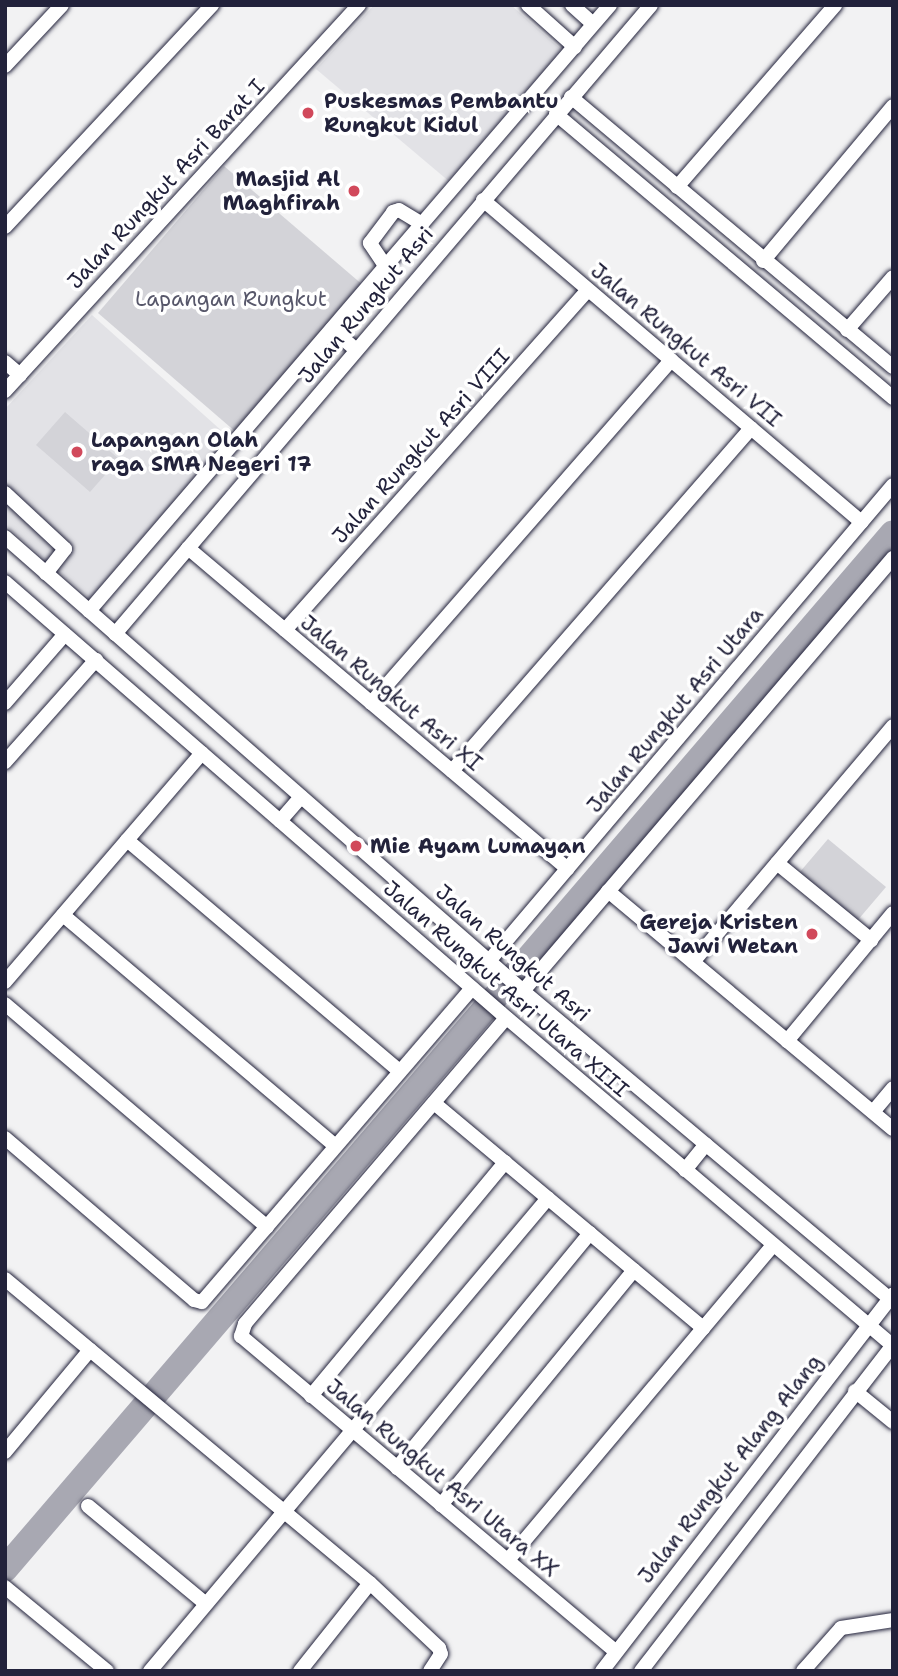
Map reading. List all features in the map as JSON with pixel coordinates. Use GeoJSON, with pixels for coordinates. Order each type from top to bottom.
{"type":"FeatureCollection","features":[{"type":"Feature","properties":{"kind":"street"},"geometry":{"type":"LineString","coordinates":[[5,66],[62,5]]}},
{"type":"Feature","properties":{"kind":"street"},"geometry":{"type":"LineString","coordinates":[[5,227],[212,5]]}},
{"type":"Feature","properties":{"kind":"street"},"geometry":{"type":"LineString","coordinates":[[528,5],[575,47]]}},
{"type":"Feature","properties":{"kind":"street"},"geometry":{"type":"LineString","coordinates":[[572,5],[593,24]]}},
{"type":"Feature","properties":{"kind":"street","name":"Jalan Rungkut Asri"},"geometry":{"type":"LineString","coordinates":[[89,611],[610,5]]}},
{"type":"Feature","properties":{"kind":"street","name":"Jalan Rungkut Asri"},"geometry":{"type":"LineString","coordinates":[[115,634],[651,5]]}},
{"type":"Feature","properties":{"kind":"street"},"geometry":{"type":"LineString","coordinates":[[677,187],[835,5]]}},
{"type":"Feature","properties":{"kind":"street","name":"Jalan Rungkut Asri Barat I"},"geometry":{"type":"LineString","coordinates":[[5,391],[352,7]]}},
{"type":"Feature","properties":{"kind":"street"},"geometry":{"type":"LineString","coordinates":[[571,97],[763,261],[893,367]]}},
{"type":"Feature","properties":{"kind":"street"},"geometry":{"type":"LineString","coordinates":[[763,261],[893,106]]}},
{"type":"Feature","properties":{"kind":"street"},"geometry":{"type":"LineString","coordinates":[[556,114],[893,398]]}},
{"type":"Feature","properties":{"kind":"street","name":"Jalan Rungkut Asri VII"},"geometry":{"type":"LineString","coordinates":[[483,200],[861,522]]}},
{"type":"Feature","properties":{"kind":"street"},"geometry":{"type":"LineString","coordinates":[[386,267],[370,243],[393,212],[400,210],[422,224]]}},
{"type":"Feature","properties":{"kind":"street"},"geometry":{"type":"LineString","coordinates":[[847,330],[893,277]]}},
{"type":"Feature","properties":{"kind":"street","name":"Jalan Rungkut Asri VIII"},"geometry":{"type":"LineString","coordinates":[[285,630],[589,290]]}},
{"type":"Feature","properties":{"kind":"street"},"geometry":{"type":"LineString","coordinates":[[332,329],[356,350]]}},
{"type":"Feature","properties":{"kind":"street"},"geometry":{"type":"LineString","coordinates":[[371,703],[671,360]]}},
{"type":"Feature","properties":{"kind":"street"},"geometry":{"type":"LineString","coordinates":[[5,362],[20,375]]}},
{"type":"Feature","properties":{"kind":"street"},"geometry":{"type":"LineString","coordinates":[[452,771],[751,428]]}},
{"type":"Feature","properties":{"kind":"street","name":"Jalan Rungkut Asri Utara"},"geometry":{"type":"LineString","coordinates":[[493,964],[568,869],[893,485]]}},
{"type":"Feature","properties":{"kind":"street"},"geometry":{"type":"LineString","coordinates":[[5,492],[65,549],[46,573]]}},
{"type":"Feature","properties":{"kind":"street","name":"Jalan Rungkut Asri"},"geometry":{"type":"LineString","coordinates":[[5,537],[521,989],[891,1296]]}},
{"type":"Feature","properties":{"kind":"street","name":"Jalan Rungkut Asri XI"},"geometry":{"type":"LineString","coordinates":[[188,548],[568,869]]}},
{"type":"Feature","properties":{"kind":"street"},"geometry":{"type":"LineString","coordinates":[[521,989],[893,558]]}},
{"type":"Feature","properties":{"kind":"street","name":"Jalan Rungkut Asri Utara XIII"},"geometry":{"type":"LineString","coordinates":[[5,582],[504,1016],[892,1345]]}},
{"type":"Feature","properties":{"kind":"street"},"geometry":{"type":"LineString","coordinates":[[5,703],[65,634]]}},
{"type":"Feature","properties":{"kind":"street"},"geometry":{"type":"LineString","coordinates":[[5,762],[96,660]]}},
{"type":"Feature","properties":{"kind":"street"},"geometry":{"type":"LineString","coordinates":[[693,962],[893,726]]}},
{"type":"Feature","properties":{"kind":"street"},"geometry":{"type":"LineString","coordinates":[[5,982],[202,753]]}},
{"type":"Feature","properties":{"kind":"street"},"geometry":{"type":"LineString","coordinates":[[280,821],[302,797]]}},
{"type":"Feature","properties":{"kind":"street"},"geometry":{"type":"LineString","coordinates":[[127,840],[398,1070]]}},
{"type":"Feature","properties":{"kind":"street"},"geometry":{"type":"LineString","coordinates":[[777,863],[871,940]]}},
{"type":"Feature","properties":{"kind":"street"},"geometry":{"type":"LineString","coordinates":[[608,891],[893,1129]]}},
{"type":"Feature","properties":{"kind":"street"},"geometry":{"type":"LineString","coordinates":[[787,1041],[893,914]]}},
{"type":"Feature","properties":{"kind":"street"},"geometry":{"type":"LineString","coordinates":[[63,915],[335,1146]]}},
{"type":"Feature","properties":{"kind":"street"},"geometry":{"type":"LineString","coordinates":[[5,1138],[194,1300],[202,1302],[398,1070],[475,990]]}},
{"type":"Feature","properties":{"kind":"street"},"geometry":{"type":"LineString","coordinates":[[5,1004],[267,1227]]}},
{"type":"Feature","properties":{"kind":"street"},"geometry":{"type":"LineString","coordinates":[[504,1016],[435,1102],[703,1328]]}},
{"type":"Feature","properties":{"kind":"street"},"geometry":{"type":"LineString","coordinates":[[873,1112],[893,1088]]}},
{"type":"Feature","properties":{"kind":"street","name":"Jalan Rungkut Asri Utara XX"},"geometry":{"type":"LineString","coordinates":[[435,1102],[245,1324],[242,1336],[616,1652]]}},
{"type":"Feature","properties":{"kind":"street"},"geometry":{"type":"LineString","coordinates":[[685,1170],[706,1144]]}},
{"type":"Feature","properties":{"kind":"street"},"geometry":{"type":"LineString","coordinates":[[311,1396],[505,1162]]}},
{"type":"Feature","properties":{"kind":"street"},"geometry":{"type":"LineString","coordinates":[[150,1671],[283,1508],[353,1431],[548,1198]]}},
{"type":"Feature","properties":{"kind":"street"},"geometry":{"type":"LineString","coordinates":[[397,1468],[590,1233]]}},
{"type":"Feature","properties":{"kind":"street"},"geometry":{"type":"LineString","coordinates":[[508,1560],[773,1245]]}},
{"type":"Feature","properties":{"kind":"street"},"geometry":{"type":"LineString","coordinates":[[441,1505],[634,1270]]}},
{"type":"Feature","properties":{"kind":"street"},"geometry":{"type":"LineString","coordinates":[[7,1285],[283,1508],[370,1583],[439,1648],[441,1654],[430,1671]]}},
{"type":"Feature","properties":{"kind":"street","name":"Jalan Rungkut Alang Alang"},"geometry":{"type":"LineString","coordinates":[[602,1671],[891,1296]]}},
{"type":"Feature","properties":{"kind":"street"},"geometry":{"type":"LineString","coordinates":[[640,1671],[892,1345]]}},
{"type":"Feature","properties":{"kind":"street"},"geometry":{"type":"LineString","coordinates":[[5,1452],[90,1350]]}},
{"type":"Feature","properties":{"kind":"street"},"geometry":{"type":"LineString","coordinates":[[855,1391],[893,1422]]}},
{"type":"Feature","properties":{"kind":"street"},"geometry":{"type":"LineString","coordinates":[[88,1506],[205,1603]]}},
{"type":"Feature","properties":{"kind":"street"},"geometry":{"type":"LineString","coordinates":[[300,1671],[370,1583]]}},
{"type":"Feature","properties":{"kind":"street"},"geometry":{"type":"LineString","coordinates":[[5,1587],[107,1671]]}},
{"type":"Feature","properties":{"kind":"street"},"geometry":{"type":"LineString","coordinates":[[803,1671],[841,1628],[893,1620]]}},
{"type":"Feature","properties":{"kind":"shaded area"},"geometry":{"type":"Polygon","coordinates":[[[374,5],[511,5],[563,51],[451,183],[316,69],[374,5]]]}},
{"type":"Feature","properties":{"kind":"shaded area"},"geometry":{"type":"Polygon","coordinates":[[[92,315],[232,440],[92,600],[5,525],[5,409],[92,315]]]}},
{"type":"Feature","properties":{"kind":"green space","name":"Lapangan Rungkut"},"geometry":{"type":"Polygon","coordinates":[[[224,166],[364,286],[237,433],[98,313],[224,166]]]}},
{"type":"Feature","properties":{"kind":"green space","name":"Lapangan Olah raga SMA Negeri 17"},"geometry":{"type":"Polygon","coordinates":[[[65,412],[119,459],[90,492],[36,445],[65,412]]]}},
{"type":"Feature","properties":{"kind":"green space"},"geometry":{"type":"Polygon","coordinates":[[[828,839],[886,887],[857,921],[799,873],[828,839]]]}},
{"type":"Feature","properties":{"kind":"waterway"},"geometry":{"type":"LineString","coordinates":[[5,1569],[893,533]]}},
{"type":"Feature","properties":{"kind":"place","name":"Puskesmas Pembantu Rungkut Kidul"},"geometry":{"type":"Point","coordinates":[308,113]}},
{"type":"Feature","properties":{"kind":"place","name":"Masjid Al Maghfirah"},"geometry":{"type":"Point","coordinates":[354,191]}},
{"type":"Feature","properties":{"kind":"place","name":"Lapangan Olah raga SMA Negeri 17"},"geometry":{"type":"Point","coordinates":[77,452]}},
{"type":"Feature","properties":{"kind":"place","name":"Mie Ayam Lumayan"},"geometry":{"type":"Point","coordinates":[356,846]}},
{"type":"Feature","properties":{"kind":"place","name":"Gereja Kristen Jawi Wetan"},"geometry":{"type":"Point","coordinates":[812,934]}}]}
